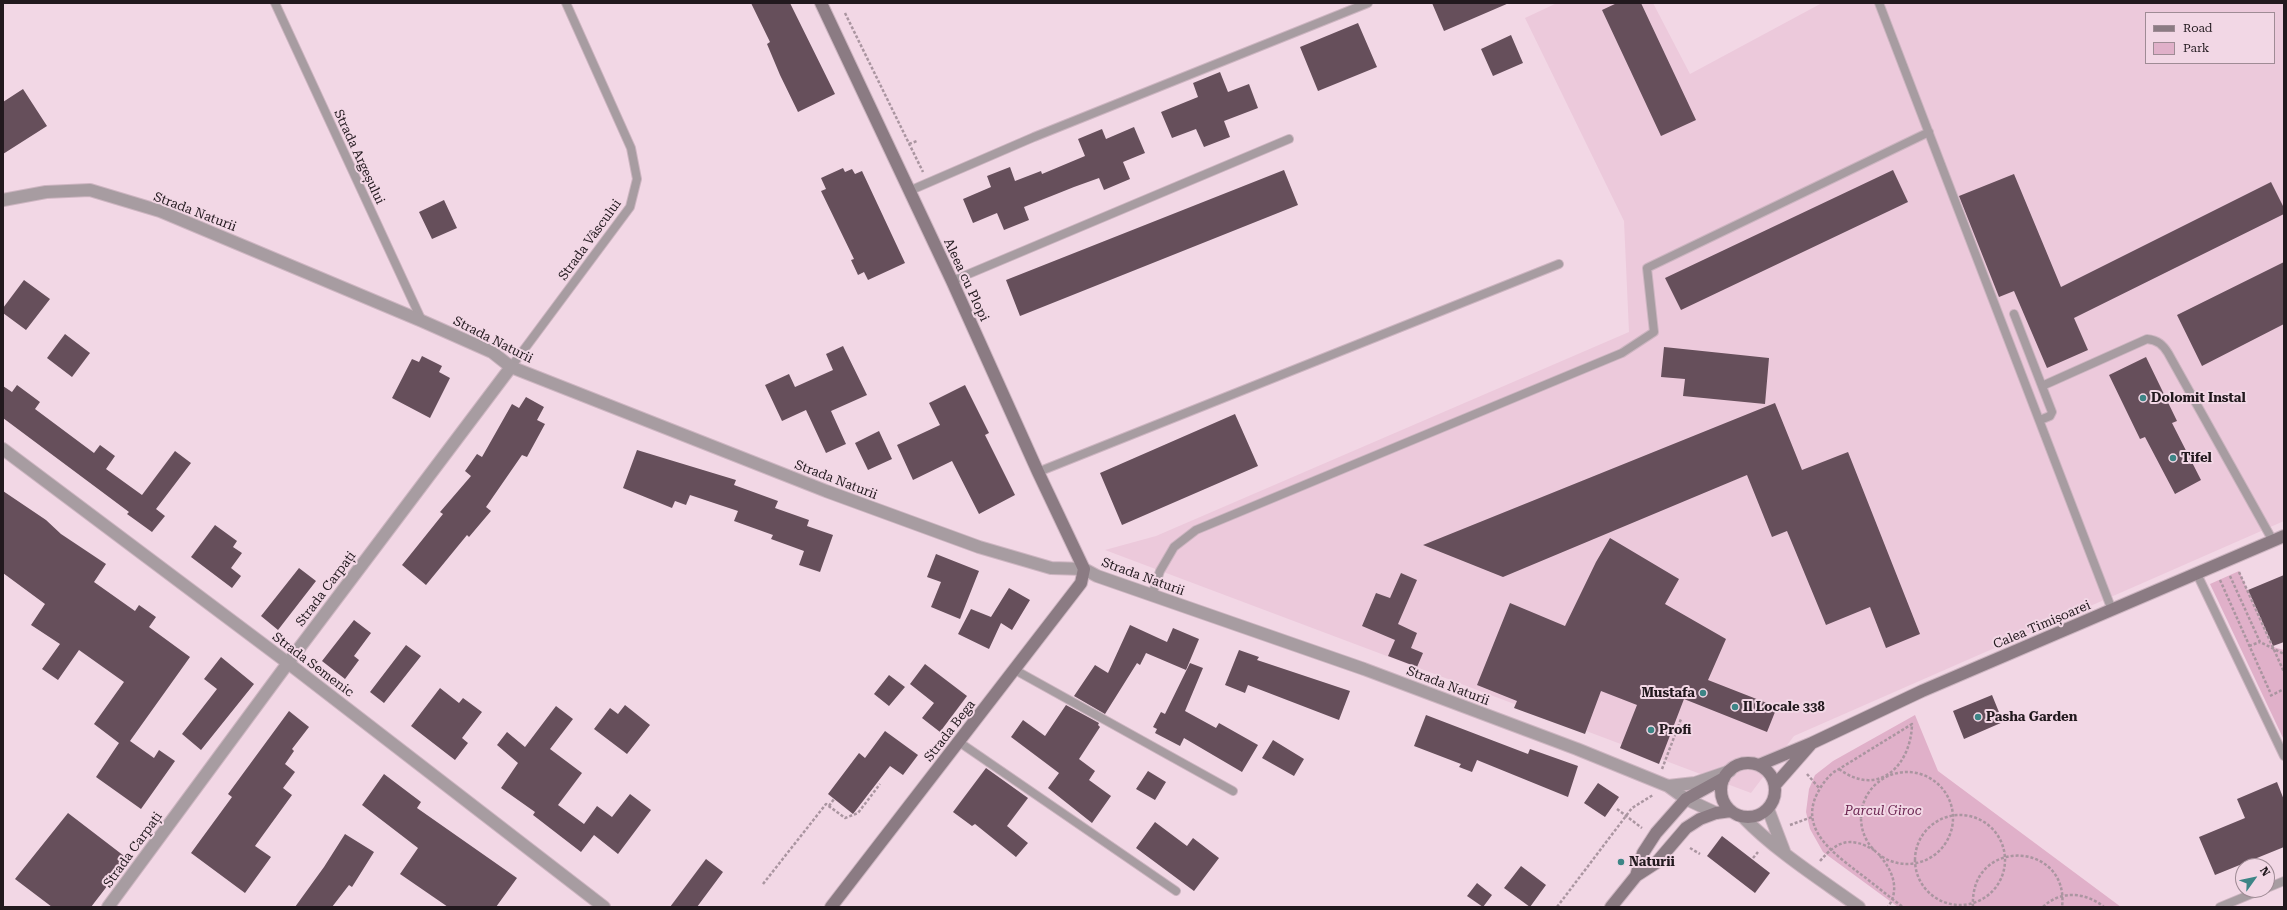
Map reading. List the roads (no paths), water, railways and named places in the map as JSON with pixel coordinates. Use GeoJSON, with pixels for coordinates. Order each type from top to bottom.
{"type":"FeatureCollection","features":[{"type":"Feature","properties":{"kind":"main road","name":"Aleea cu Plopi"},"geometry":{"type":"LineString","coordinates":[[821,3],[952,281],[1038,472],[1084,569]]}},
{"type":"Feature","properties":{"kind":"main road","name":"Calea Timișoarei"},"geometry":{"type":"LineString","coordinates":[[1759,766],[1812,743],[1922,691],[2279,539]]}},
{"type":"Feature","properties":{"kind":"main road","name":"Strada Bega"},"geometry":{"type":"LineString","coordinates":[[831,907],[1081,584],[1084,569]]}},
{"type":"Feature","properties":{"kind":"main road","name":"Calea Timișoarei"},"geometry":{"type":"LineString","coordinates":[[1775,784],[1812,743]]}},
{"type":"Feature","properties":{"kind":"main road"},"geometry":{"type":"LineString","coordinates":[[1636,876],[1643,853],[1656,833],[1686,799],[1743,764],[1759,766],[1766,770],[1775,784],[1775,793],[1768,809],[1752,817],[1743,817],[1731,811],[1722,796],[1727,774]]}},
{"type":"Feature","properties":{"kind":"main road"},"geometry":{"type":"LineString","coordinates":[[1611,907],[1636,876],[1656,863],[1686,828],[1700,819],[1716,813],[1731,811]]}},
{"type":"Feature","properties":{"kind":"street","name":"Strada Naturii"},"geometry":{"type":"LineString","coordinates":[[3,200],[46,192],[90,190],[160,211],[422,320],[492,352],[511,367],[826,492],[978,547],[1051,568],[1084,569],[1097,576],[1364,669],[1577,749],[1668,786],[1686,799],[1716,813]]}},
{"type":"Feature","properties":{"kind":"street","name":"Strada Carpați"},"geometry":{"type":"LineString","coordinates":[[108,907],[288,663],[511,367]]}},
{"type":"Feature","properties":{"kind":"street","name":"Strada Semenic"},"geometry":{"type":"LineString","coordinates":[[3,448],[288,663],[604,907]]}},
{"type":"Feature","properties":{"kind":"street","name":"Strada Naturii"},"geometry":{"type":"LineString","coordinates":[[1668,786],[1695,783],[1727,774]]}},
{"type":"Feature","properties":{"kind":"street"},"geometry":{"type":"LineString","coordinates":[[1768,809],[1784,851]]}},
{"type":"Feature","properties":{"kind":"street"},"geometry":{"type":"LineString","coordinates":[[1743,817],[1766,840],[1784,851],[1859,907]]}},
{"type":"Feature","properties":{"kind":"lane","name":"Strada Argeșului"},"geometry":{"type":"LineString","coordinates":[[275,3],[422,320]]}},
{"type":"Feature","properties":{"kind":"lane","name":"Strada Vâscului"},"geometry":{"type":"LineString","coordinates":[[511,367],[630,207],[637,179],[631,148],[566,3]]}},
{"type":"Feature","properties":{"kind":"lane"},"geometry":{"type":"LineString","coordinates":[[909,191],[1034,137],[1368,3]]}},
{"type":"Feature","properties":{"kind":"lane"},"geometry":{"type":"LineString","coordinates":[[1879,3],[2112,610]]}},
{"type":"Feature","properties":{"kind":"lane"},"geometry":{"type":"LineString","coordinates":[[1152,595],[1160,571],[1174,547],[1196,530],[1622,353],[1654,332],[1647,268],[1929,132]]}},
{"type":"Feature","properties":{"kind":"lane"},"geometry":{"type":"LineString","coordinates":[[952,281],[1289,139]]}},
{"type":"Feature","properties":{"kind":"lane"},"geometry":{"type":"LineString","coordinates":[[1038,472],[1559,264]]}},
{"type":"Feature","properties":{"kind":"lane"},"geometry":{"type":"LineString","coordinates":[[2014,314],[2052,412],[2050,416],[2040,420]]}},
{"type":"Feature","properties":{"kind":"lane"},"geometry":{"type":"LineString","coordinates":[[2042,386],[2148,339],[2154,340],[2163,346],[2279,539]]}},
{"type":"Feature","properties":{"kind":"lane"},"geometry":{"type":"LineString","coordinates":[[2197,574],[2284,756]]}},
{"type":"Feature","properties":{"kind":"lane"},"geometry":{"type":"LineString","coordinates":[[1015,670],[1233,791]]}},
{"type":"Feature","properties":{"kind":"lane"},"geometry":{"type":"LineString","coordinates":[[959,742],[1176,891]]}},
{"type":"Feature","properties":{"kind":"lane"},"geometry":{"type":"LineString","coordinates":[[2220,907],[2242,898]]}},
{"type":"Feature","properties":{"kind":"place","name":"Dolomit Instal"},"geometry":{"type":"Point","coordinates":[2143,398]}},
{"type":"Feature","properties":{"kind":"place","name":"Tifel"},"geometry":{"type":"Point","coordinates":[2173,458]}},
{"type":"Feature","properties":{"kind":"place","name":"Mustafa"},"geometry":{"type":"Point","coordinates":[1703,693]}},
{"type":"Feature","properties":{"kind":"place","name":"Il Locale 338"},"geometry":{"type":"Point","coordinates":[1735,707]}},
{"type":"Feature","properties":{"kind":"place","name":"Pasha Garden"},"geometry":{"type":"Point","coordinates":[1978,717]}},
{"type":"Feature","properties":{"kind":"place","name":"Profi"},"geometry":{"type":"Point","coordinates":[1651,730]}},
{"type":"Feature","properties":{"kind":"place","name":"Naturii"},"geometry":{"type":"Point","coordinates":[1621,862]}},
{"type":"Feature","properties":{"kind":"park label","name":"Parcul Giroc"},"geometry":{"type":"Point","coordinates":[1883,811]}}]}
